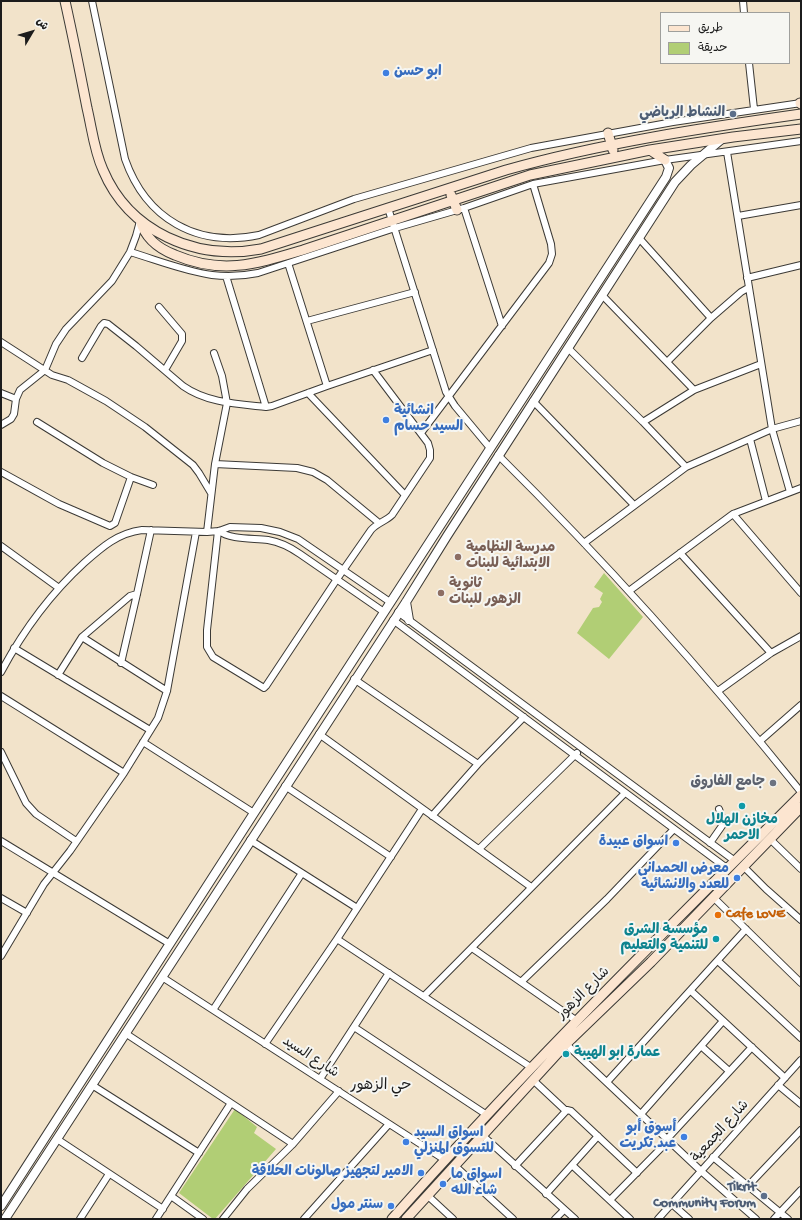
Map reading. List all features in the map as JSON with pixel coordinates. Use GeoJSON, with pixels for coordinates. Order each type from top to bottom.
{"type":"FeatureCollection","features":[{"type":"Feature","properties":{"kind":"main road"},"geometry":{"type":"LineString","coordinates":[[65,1],[96,153],[108,181],[116,194],[126,205],[140,219],[156,231],[192,247],[212,252],[231,253],[251,251],[270,246],[533,162],[611,145],[732,124],[801,114]]}},
{"type":"Feature","properties":{"kind":"main road"},"geometry":{"type":"LineString","coordinates":[[732,124],[733,137]]}},
{"type":"Feature","properties":{"kind":"main road"},"geometry":{"type":"LineString","coordinates":[[140,219],[144,231],[156,246],[168,253],[204,265],[223,267],[242,266],[304,254],[394,224],[453,201],[530,175],[650,150],[733,137],[801,129]]}},
{"type":"Feature","properties":{"kind":"main road"},"geometry":{"type":"LineString","coordinates":[[608,133],[614,158]]}},
{"type":"Feature","properties":{"kind":"main road"},"geometry":{"type":"LineString","coordinates":[[650,150],[665,160]]}},
{"type":"Feature","properties":{"kind":"main road"},"geometry":{"type":"LineString","coordinates":[[449,188],[453,201],[460,209]]}},
{"type":"Feature","properties":{"kind":"main road"},"geometry":{"type":"LineString","coordinates":[[299,237],[304,254]]}},
{"type":"Feature","properties":{"kind":"main road","name":"شارع الزهور"},"geometry":{"type":"LineString","coordinates":[[392,1219],[445,1160],[532,1068],[801,795]]}},
{"type":"Feature","properties":{"kind":"main road","name":"شارع الزهور"},"geometry":{"type":"LineString","coordinates":[[406,1219],[566,1044],[651,962],[713,897],[800,810]]}},
{"type":"Feature","properties":{"kind":"main road"},"geometry":{"type":"LineString","coordinates":[[643,954],[651,962]]}},
{"type":"Feature","properties":{"kind":"main road"},"geometry":{"type":"LineString","coordinates":[[399,1211],[406,1219]]}},
{"type":"Feature","properties":{"kind":"street"},"geometry":{"type":"LineString","coordinates":[[92,1],[125,159],[130,172],[142,194],[160,214],[182,228],[207,237],[233,239],[259,235],[354,199],[531,148],[608,133],[754,109],[801,104]]}},
{"type":"Feature","properties":{"kind":"street"},"geometry":{"type":"LineString","coordinates":[[743,1],[744,12]]}},
{"type":"Feature","properties":{"kind":"street"},"geometry":{"type":"LineString","coordinates":[[749,64],[754,109]]}},
{"type":"Feature","properties":{"kind":"street"},"geometry":{"type":"LineString","coordinates":[[5,1219],[354,679],[406,602],[498,455],[680,176],[722,139]]}},
{"type":"Feature","properties":{"kind":"street"},"geometry":{"type":"LineString","coordinates":[[394,224],[460,209],[533,184],[665,160],[801,141]]}},
{"type":"Feature","properties":{"kind":"street"},"geometry":{"type":"LineString","coordinates":[[727,152],[772,430],[790,492]]}},
{"type":"Feature","properties":{"kind":"street"},"geometry":{"type":"LineString","coordinates":[[1,1206],[390,602],[669,173],[669,168],[665,160]]}},
{"type":"Feature","properties":{"kind":"street"},"geometry":{"type":"LineString","coordinates":[[420,433],[449,397],[549,263],[552,254],[551,244],[533,184]]}},
{"type":"Feature","properties":{"kind":"street"},"geometry":{"type":"LineString","coordinates":[[738,216],[801,205]]}},
{"type":"Feature","properties":{"kind":"street"},"geometry":{"type":"LineString","coordinates":[[388,208],[444,387],[449,397],[490,448]]}},
{"type":"Feature","properties":{"kind":"street"},"geometry":{"type":"LineString","coordinates":[[460,209],[502,326]]}},
{"type":"Feature","properties":{"kind":"street"},"geometry":{"type":"LineString","coordinates":[[1,425],[11,419],[14,414],[16,399],[23,387],[45,370],[63,332],[109,285],[130,252],[140,219]]}},
{"type":"Feature","properties":{"kind":"street"},"geometry":{"type":"LineString","coordinates":[[639,219],[648,225]]}},
{"type":"Feature","properties":{"kind":"street"},"geometry":{"type":"LineString","coordinates":[[640,238],[711,318]]}},
{"type":"Feature","properties":{"kind":"street"},"geometry":{"type":"LineString","coordinates":[[130,252],[198,272],[226,276],[258,273],[288,263],[304,254]]}},
{"type":"Feature","properties":{"kind":"street"},"geometry":{"type":"LineString","coordinates":[[288,263],[327,386]]}},
{"type":"Feature","properties":{"kind":"street"},"geometry":{"type":"LineString","coordinates":[[747,278],[801,265]]}},
{"type":"Feature","properties":{"kind":"street"},"geometry":{"type":"LineString","coordinates":[[226,276],[266,407]]}},
{"type":"Feature","properties":{"kind":"street"},"geometry":{"type":"LineString","coordinates":[[667,362],[711,318],[741,292],[748,288]]}},
{"type":"Feature","properties":{"kind":"street"},"geometry":{"type":"LineString","coordinates":[[307,321],[415,292]]}},
{"type":"Feature","properties":{"kind":"street"},"geometry":{"type":"LineString","coordinates":[[602,295],[694,390]]}},
{"type":"Feature","properties":{"kind":"street"},"geometry":{"type":"LineString","coordinates":[[734,298],[750,299]]}},
{"type":"Feature","properties":{"kind":"street"},"geometry":{"type":"LineString","coordinates":[[159,307],[182,334],[182,341],[165,370]]}},
{"type":"Feature","properties":{"kind":"street"},"geometry":{"type":"LineString","coordinates":[[82,358],[101,326],[104,323],[108,324],[127,338],[192,393],[226,403],[266,407],[433,350]]}},
{"type":"Feature","properties":{"kind":"street"},"geometry":{"type":"LineString","coordinates":[[1,342],[45,370],[87,390],[145,427],[193,465],[211,493]]}},
{"type":"Feature","properties":{"kind":"street"},"geometry":{"type":"LineString","coordinates":[[568,348],[686,467]]}},
{"type":"Feature","properties":{"kind":"street"},"geometry":{"type":"LineString","coordinates":[[207,532],[215,464],[226,403],[222,376],[214,353]]}},
{"type":"Feature","properties":{"kind":"street"},"geometry":{"type":"LineString","coordinates":[[643,422],[694,390],[762,364]]}},
{"type":"Feature","properties":{"kind":"street"},"geometry":{"type":"LineString","coordinates":[[219,531],[207,630],[207,648],[213,657],[262,688],[266,686],[371,530],[379,523],[390,517],[430,458],[429,447],[420,433],[373,370]]}},
{"type":"Feature","properties":{"kind":"street"},"geometry":{"type":"LineString","coordinates":[[1,393],[16,399]]}},
{"type":"Feature","properties":{"kind":"street"},"geometry":{"type":"LineString","coordinates":[[308,393],[405,495]]}},
{"type":"Feature","properties":{"kind":"street"},"geometry":{"type":"LineString","coordinates":[[533,401],[634,505]]}},
{"type":"Feature","properties":{"kind":"street"},"geometry":{"type":"LineString","coordinates":[[584,542],[686,467],[772,430],[801,421]]}},
{"type":"Feature","properties":{"kind":"street"},"geometry":{"type":"LineString","coordinates":[[37,422],[103,463],[153,485]]}},
{"type":"Feature","properties":{"kind":"street"},"geometry":{"type":"LineString","coordinates":[[750,439],[766,501]]}},
{"type":"Feature","properties":{"kind":"street"},"geometry":{"type":"LineString","coordinates":[[498,455],[584,542],[629,591],[760,741],[801,792]]}},
{"type":"Feature","properties":{"kind":"street"},"geometry":{"type":"LineString","coordinates":[[215,464],[297,468],[313,472],[334,485],[379,523]]}},
{"type":"Feature","properties":{"kind":"street"},"geometry":{"type":"LineString","coordinates":[[1,472],[59,504],[110,526],[115,523],[131,476]]}},
{"type":"Feature","properties":{"kind":"street"},"geometry":{"type":"LineString","coordinates":[[629,591],[733,514],[801,488]]}},
{"type":"Feature","properties":{"kind":"street"},"geometry":{"type":"LineString","coordinates":[[733,514],[801,593]]}},
{"type":"Feature","properties":{"kind":"street"},"geometry":{"type":"LineString","coordinates":[[1,672],[34,616],[59,588],[92,556],[117,537],[133,531],[150,530],[207,532],[219,531],[230,527],[261,528],[280,532],[298,539],[390,602]]}},
{"type":"Feature","properties":{"kind":"street"},"geometry":{"type":"LineString","coordinates":[[121,663],[138,594],[150,530]]}},
{"type":"Feature","properties":{"kind":"street"},"geometry":{"type":"LineString","coordinates":[[438,530],[447,536]]}},
{"type":"Feature","properties":{"kind":"street"},"geometry":{"type":"LineString","coordinates":[[219,531],[228,536],[269,540],[285,545],[384,612]]}},
{"type":"Feature","properties":{"kind":"street"},"geometry":{"type":"LineString","coordinates":[[2,954],[44,884],[124,773],[160,711],[167,691],[196,532]]}},
{"type":"Feature","properties":{"kind":"street"},"geometry":{"type":"LineString","coordinates":[[1,546],[59,588]]}},
{"type":"Feature","properties":{"kind":"street"},"geometry":{"type":"LineString","coordinates":[[680,553],[771,653]]}},
{"type":"Feature","properties":{"kind":"street"},"geometry":{"type":"LineString","coordinates":[[58,675],[82,637],[130,596],[138,594]]}},
{"type":"Feature","properties":{"kind":"street"},"geometry":{"type":"LineString","coordinates":[[406,602],[409,620]]}},
{"type":"Feature","properties":{"kind":"street"},"geometry":{"type":"LineString","coordinates":[[398,612],[735,862]]}},
{"type":"Feature","properties":{"kind":"street"},"geometry":{"type":"LineString","coordinates":[[393,620],[728,869]]}},
{"type":"Feature","properties":{"kind":"street"},"geometry":{"type":"LineString","coordinates":[[718,692],[771,653],[801,636]]}},
{"type":"Feature","properties":{"kind":"street"},"geometry":{"type":"LineString","coordinates":[[82,637],[167,691]]}},
{"type":"Feature","properties":{"kind":"street"},"geometry":{"type":"LineString","coordinates":[[14,648],[150,730]]}},
{"type":"Feature","properties":{"kind":"street"},"geometry":{"type":"LineString","coordinates":[[354,679],[478,764]]}},
{"type":"Feature","properties":{"kind":"street"},"geometry":{"type":"LineString","coordinates":[[1,696],[124,773]]}},
{"type":"Feature","properties":{"kind":"street"},"geometry":{"type":"LineString","coordinates":[[760,741],[801,705]]}},
{"type":"Feature","properties":{"kind":"street"},"geometry":{"type":"LineString","coordinates":[[432,816],[478,764],[524,717]]}},
{"type":"Feature","properties":{"kind":"street"},"geometry":{"type":"LineString","coordinates":[[319,734],[531,887]]}},
{"type":"Feature","properties":{"kind":"street"},"geometry":{"type":"LineString","coordinates":[[143,742],[254,813]]}},
{"type":"Feature","properties":{"kind":"street"},"geometry":{"type":"LineString","coordinates":[[479,849],[581,749]]}},
{"type":"Feature","properties":{"kind":"street"},"geometry":{"type":"LineString","coordinates":[[1,753],[31,809],[76,841]]}},
{"type":"Feature","properties":{"kind":"street"},"geometry":{"type":"LineString","coordinates":[[285,786],[391,857]]}},
{"type":"Feature","properties":{"kind":"street"},"geometry":{"type":"LineString","coordinates":[[424,996],[626,793]]}},
{"type":"Feature","properties":{"kind":"street"},"geometry":{"type":"LineString","coordinates":[[265,1044],[337,939],[422,808]]}},
{"type":"Feature","properties":{"kind":"street"},"geometry":{"type":"LineString","coordinates":[[710,843],[724,824],[719,809]]}},
{"type":"Feature","properties":{"kind":"street"},"geometry":{"type":"LineString","coordinates":[[521,982],[607,899],[674,829]]}},
{"type":"Feature","properties":{"kind":"street"},"geometry":{"type":"LineString","coordinates":[[770,839],[801,869]]}},
{"type":"Feature","properties":{"kind":"street"},"geometry":{"type":"LineString","coordinates":[[1,840],[170,944]]}},
{"type":"Feature","properties":{"kind":"street"},"geometry":{"type":"LineString","coordinates":[[250,840],[357,908]]}},
{"type":"Feature","properties":{"kind":"street"},"geometry":{"type":"LineString","coordinates":[[228,854],[232,860],[237,861]]}},
{"type":"Feature","properties":{"kind":"street"},"geometry":{"type":"LineString","coordinates":[[744,866],[766,889],[801,920]]}},
{"type":"Feature","properties":{"kind":"street"},"geometry":{"type":"LineString","coordinates":[[213,1010],[302,873]]}},
{"type":"Feature","properties":{"kind":"street"},"geometry":{"type":"LineString","coordinates":[[713,897],[801,983]]}},
{"type":"Feature","properties":{"kind":"street"},"geometry":{"type":"LineString","coordinates":[[1,898],[27,913]]}},
{"type":"Feature","properties":{"kind":"street"},"geometry":{"type":"LineString","coordinates":[[607,1082],[691,991],[746,928]]}},
{"type":"Feature","properties":{"kind":"street"},"geometry":{"type":"LineString","coordinates":[[337,939],[532,1068]]}},
{"type":"Feature","properties":{"kind":"street"},"geometry":{"type":"LineString","coordinates":[[472,948],[578,1021]]}},
{"type":"Feature","properties":{"kind":"street"},"geometry":{"type":"LineString","coordinates":[[718,961],[801,1038]]}},
{"type":"Feature","properties":{"kind":"street"},"geometry":{"type":"LineString","coordinates":[[320,1079],[389,973]]}},
{"type":"Feature","properties":{"kind":"street","name":"شارع السيد"},"geometry":{"type":"LineString","coordinates":[[162,977],[445,1160]]}},
{"type":"Feature","properties":{"kind":"street"},"geometry":{"type":"LineString","coordinates":[[691,991],[786,1078]]}},
{"type":"Feature","properties":{"kind":"street"},"geometry":{"type":"LineString","coordinates":[[641,1114],[723,1021]]}},
{"type":"Feature","properties":{"kind":"street"},"geometry":{"type":"LineString","coordinates":[[354,1027],[487,1115]]}},
{"type":"Feature","properties":{"kind":"street"},"geometry":{"type":"LineString","coordinates":[[125,1033],[293,1144]]}},
{"type":"Feature","properties":{"kind":"street"},"geometry":{"type":"LineString","coordinates":[[566,1044],[667,1140],[756,1219]]}},
{"type":"Feature","properties":{"kind":"street"},"geometry":{"type":"LineString","coordinates":[[701,1046],[729,1071]]}},
{"type":"Feature","properties":{"kind":"street"},"geometry":{"type":"LineString","coordinates":[[610,1200],[637,1173],[752,1047]]}},
{"type":"Feature","properties":{"kind":"street","name":"شارع الجمعية"},"geometry":{"type":"LineString","coordinates":[[658,1219],[801,1060]]}},
{"type":"Feature","properties":{"kind":"street"},"geometry":{"type":"LineString","coordinates":[[533,1080],[565,1110],[569,1110],[637,1173]]}},
{"type":"Feature","properties":{"kind":"street"},"geometry":{"type":"LineString","coordinates":[[92,1085],[199,1153]]}},
{"type":"Feature","properties":{"kind":"street"},"geometry":{"type":"LineString","coordinates":[[778,1085],[801,1104]]}},
{"type":"Feature","properties":{"kind":"street"},"geometry":{"type":"LineString","coordinates":[[223,1219],[247,1190],[293,1144],[339,1091]]}},
{"type":"Feature","properties":{"kind":"street"},"geometry":{"type":"LineString","coordinates":[[156,1219],[231,1103]]}},
{"type":"Feature","properties":{"kind":"street"},"geometry":{"type":"LineString","coordinates":[[515,1166],[565,1110]]}},
{"type":"Feature","properties":{"kind":"street"},"geometry":{"type":"LineString","coordinates":[[304,1219],[389,1124]]}},
{"type":"Feature","properties":{"kind":"street"},"geometry":{"type":"LineString","coordinates":[[747,1187],[801,1130]]}},
{"type":"Feature","properties":{"kind":"street"},"geometry":{"type":"LineString","coordinates":[[482,1135],[575,1219]]}},
{"type":"Feature","properties":{"kind":"street"},"geometry":{"type":"LineString","coordinates":[[546,1194],[598,1136]]}},
{"type":"Feature","properties":{"kind":"street"},"geometry":{"type":"LineString","coordinates":[[57,1139],[163,1209]]}},
{"type":"Feature","properties":{"kind":"street"},"geometry":{"type":"LineString","coordinates":[[713,1158],[788,1219]]}},
{"type":"Feature","properties":{"kind":"street"},"geometry":{"type":"LineString","coordinates":[[454,1165],[513,1219]]}},
{"type":"Feature","properties":{"kind":"street"},"geometry":{"type":"LineString","coordinates":[[572,1165],[630,1219]]}},
{"type":"Feature","properties":{"kind":"street"},"geometry":{"type":"LineString","coordinates":[[25,1169],[34,1175]]}},
{"type":"Feature","properties":{"kind":"street"},"geometry":{"type":"LineString","coordinates":[[80,1219],[109,1174]]}},
{"type":"Feature","properties":{"kind":"street"},"geometry":{"type":"LineString","coordinates":[[774,1219],[801,1190]]}},
{"type":"Feature","properties":{"kind":"street"},"geometry":{"type":"LineString","coordinates":[[427,1195],[453,1219]]}},
{"type":"Feature","properties":{"kind":"street"},"geometry":{"type":"LineString","coordinates":[[171,1196],[203,1219]]}},
{"type":"Feature","properties":{"kind":"street"},"geometry":{"type":"LineString","coordinates":[[672,1204],[690,1219]]}},
{"type":"Feature","properties":{"kind":"street"},"geometry":{"type":"LineString","coordinates":[[555,1219],[564,1210]]}},
{"type":"Feature","properties":{"kind":"green space"},"geometry":{"type":"Polygon","coordinates":[[[604,573],[643,617],[609,659],[577,633],[593,608],[599,607],[602,602],[600,599],[603,593],[594,587],[604,573]]]}},
{"type":"Feature","properties":{"kind":"green space"},"geometry":{"type":"Polygon","coordinates":[[[235,1109],[257,1127],[254,1133],[276,1149],[215,1219],[213,1219],[179,1193],[235,1109]]]}},
{"type":"Feature","properties":{"kind":"place","name":"ابو حسن"},"geometry":{"type":"Point","coordinates":[386,73]}},
{"type":"Feature","properties":{"kind":"place","name":"النشاط الرياضي"},"geometry":{"type":"Point","coordinates":[733,114]}},
{"type":"Feature","properties":{"kind":"place","name":"انشائية السيد حسام"},"geometry":{"type":"Point","coordinates":[386,420]}},
{"type":"Feature","properties":{"kind":"place","name":"مدرسة النظامية الابتدائية للبنات"},"geometry":{"type":"Point","coordinates":[458,557]}},
{"type":"Feature","properties":{"kind":"place","name":"ثانوية الزهور للبنات"},"geometry":{"type":"Point","coordinates":[441,593]}},
{"type":"Feature","properties":{"kind":"place","name":"جامع الفاروق"},"geometry":{"type":"Point","coordinates":[773,783]}},
{"type":"Feature","properties":{"kind":"place","name":"مخازن الهلال الاحمر"},"geometry":{"type":"Point","coordinates":[742,806]}},
{"type":"Feature","properties":{"kind":"place","name":"اسواق عبيدة"},"geometry":{"type":"Point","coordinates":[676,843]}},
{"type":"Feature","properties":{"kind":"place","name":"معرض الحمداني للعدد والانشائية"},"geometry":{"type":"Point","coordinates":[737,878]}},
{"type":"Feature","properties":{"kind":"place","name":"Cafe LoVE"},"geometry":{"type":"Point","coordinates":[718,915]}},
{"type":"Feature","properties":{"kind":"place","name":"مؤسسة الشرق للتنمية والتعليم"},"geometry":{"type":"Point","coordinates":[716,939]}},
{"type":"Feature","properties":{"kind":"place","name":"عمارة ابو الهيبة"},"geometry":{"type":"Point","coordinates":[566,1054]}},
{"type":"Feature","properties":{"kind":"place","name":"أسوق أبو عبد.تكريت"},"geometry":{"type":"Point","coordinates":[684,1137]}},
{"type":"Feature","properties":{"kind":"place","name":"اسواق السيد للتسوق المنزلي"},"geometry":{"type":"Point","coordinates":[406,1142]}},
{"type":"Feature","properties":{"kind":"place","name":"الامير لتجهيز صالونات الحلاقة"},"geometry":{"type":"Point","coordinates":[421,1173]}},
{"type":"Feature","properties":{"kind":"place","name":"اسواق ما شاء الله"},"geometry":{"type":"Point","coordinates":[443,1184]}},
{"type":"Feature","properties":{"kind":"place","name":"Tikrit Community Forum"},"geometry":{"type":"Point","coordinates":[764,1196]}},
{"type":"Feature","properties":{"kind":"place","name":"سنتر مول"},"geometry":{"type":"Point","coordinates":[391,1206]}},
{"type":"Feature","properties":{"kind":"district","name":"حي الزهور"},"geometry":{"type":"Point","coordinates":[381,1087]}}]}
